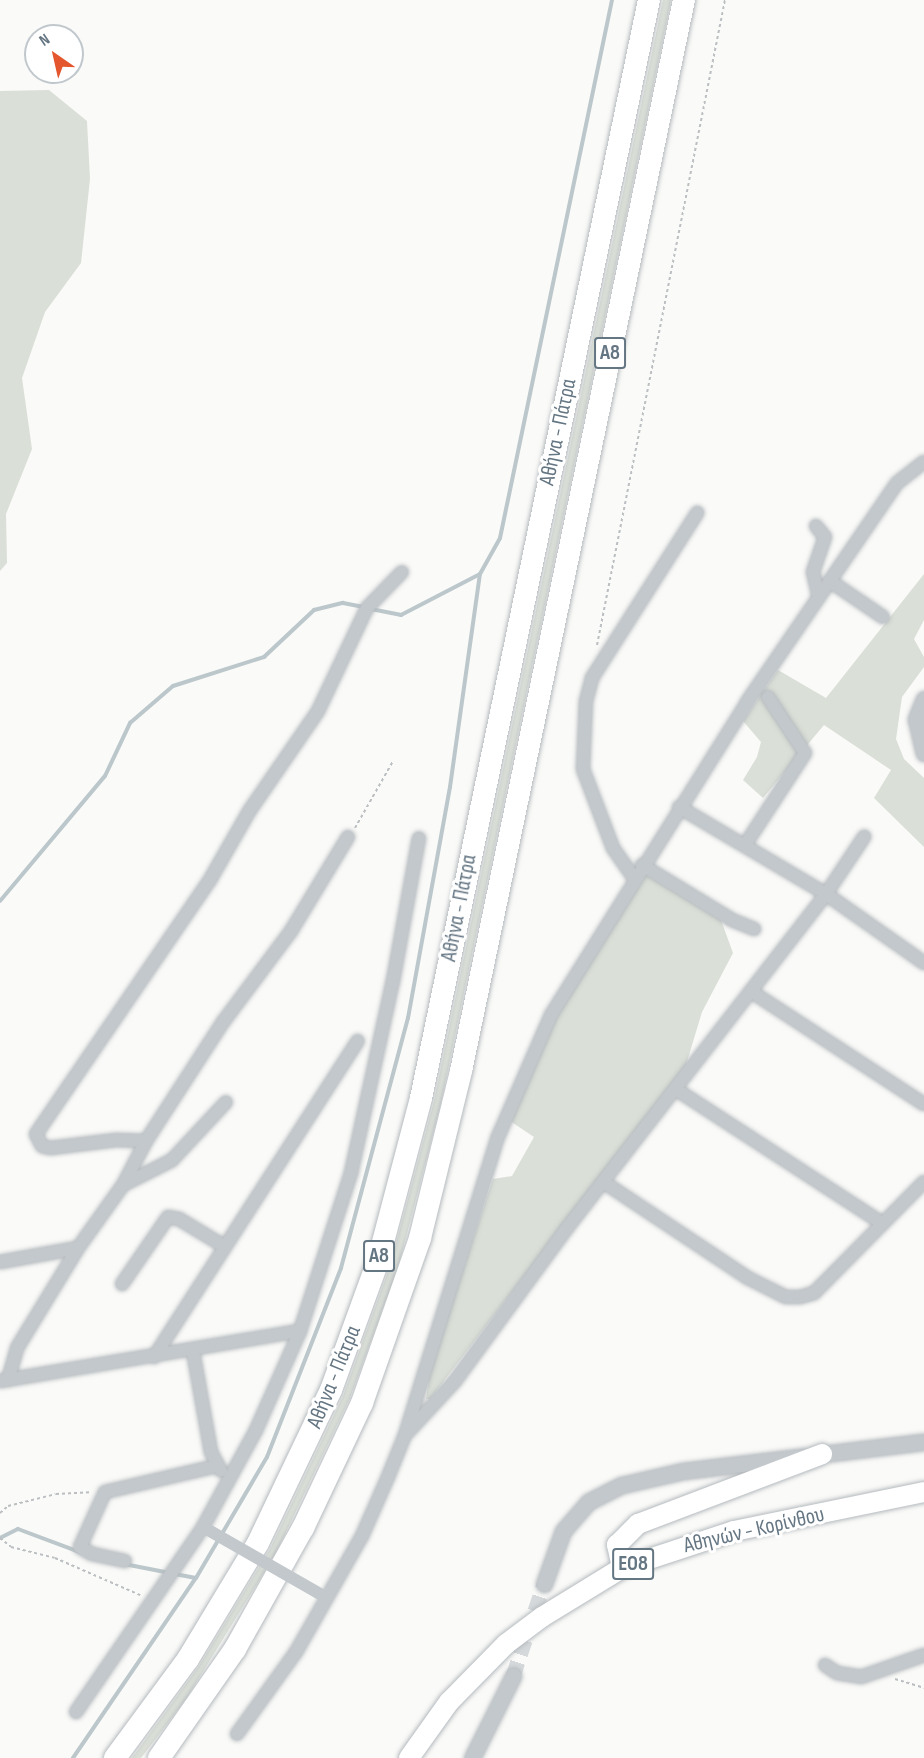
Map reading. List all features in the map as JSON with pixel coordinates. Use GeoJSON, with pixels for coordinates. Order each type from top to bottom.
{"type":"FeatureCollection","features":[{"type":"Feature","properties":{"kind":"highway","name":"Αθήνα - Πάτρα"},"geometry":{"type":"LineString","coordinates":[[115,1758],[188,1659],[258,1543],[331,1390],[384,1240],[421,1098],[649,0]]}},
{"type":"Feature","properties":{"kind":"highway","name":"Αθήνα - Πάτρα"},"geometry":{"type":"LineString","coordinates":[[159,1758],[223,1668],[288,1559],[362,1403],[410,1272],[454,1106],[684,0]]}},
{"type":"Feature","properties":{"kind":"main road"},"geometry":{"type":"LineString","coordinates":[[622,1568],[617,1545],[638,1524],[822,1454]]}},
{"type":"Feature","properties":{"kind":"main road","name":"Αθηνών - Κορίνθου"},"geometry":{"type":"LineString","coordinates":[[410,1758],[449,1702],[498,1651],[542,1617],[622,1568],[734,1531],[924,1492]]}},
{"type":"Feature","properties":{"kind":"street"},"geometry":{"type":"LineString","coordinates":[[237,1734],[296,1653],[362,1536],[405,1435],[502,1128],[551,1015],[679,807],[819,597],[897,483],[924,462]]}},
{"type":"Feature","properties":{"kind":"street"},"geometry":{"type":"LineString","coordinates":[[634,878],[613,848],[584,769],[582,737],[592,678],[697,513]]}},
{"type":"Feature","properties":{"kind":"street"},"geometry":{"type":"LineString","coordinates":[[816,526],[825,537],[813,572],[819,597]]}},
{"type":"Feature","properties":{"kind":"street"},"geometry":{"type":"LineString","coordinates":[[146,1141],[116,1140],[50,1148],[42,1146],[36,1134],[211,878],[250,810],[318,711],[368,608],[402,572]]}},
{"type":"Feature","properties":{"kind":"street"},"geometry":{"type":"LineString","coordinates":[[830,581],[884,617]]}},
{"type":"Feature","properties":{"kind":"street"},"geometry":{"type":"LineString","coordinates":[[745,844],[805,753],[768,697]]}},
{"type":"Feature","properties":{"kind":"street"},"geometry":{"type":"LineString","coordinates":[[924,699],[916,720],[924,753]]}},
{"type":"Feature","properties":{"kind":"street"},"geometry":{"type":"LineString","coordinates":[[679,807],[826,894],[924,963]]}},
{"type":"Feature","properties":{"kind":"street"},"geometry":{"type":"LineString","coordinates":[[4,1381],[17,1348],[78,1248],[123,1185],[146,1141],[223,1022],[291,931],[348,837]]}},
{"type":"Feature","properties":{"kind":"street"},"geometry":{"type":"LineString","coordinates":[[405,1435],[455,1381],[567,1228],[605,1183],[826,894],[864,837]]}},
{"type":"Feature","properties":{"kind":"street"},"geometry":{"type":"LineString","coordinates":[[76,1712],[146,1601],[203,1527],[226,1487],[300,1331],[351,1173],[393,981],[419,838]]}},
{"type":"Feature","properties":{"kind":"street"},"geometry":{"type":"LineString","coordinates":[[642,865],[732,920],[754,929]]}},
{"type":"Feature","properties":{"kind":"street"},"geometry":{"type":"LineString","coordinates":[[752,992],[924,1104]]}},
{"type":"Feature","properties":{"kind":"street"},"geometry":{"type":"LineString","coordinates":[[154,1357],[358,1041]]}},
{"type":"Feature","properties":{"kind":"street"},"geometry":{"type":"LineString","coordinates":[[677,1090],[882,1223]]}},
{"type":"Feature","properties":{"kind":"street"},"geometry":{"type":"LineString","coordinates":[[123,1185],[172,1160],[226,1102]]}},
{"type":"Feature","properties":{"kind":"street"},"geometry":{"type":"LineString","coordinates":[[605,1183],[748,1278],[786,1296],[814,1293],[924,1182]]}},
{"type":"Feature","properties":{"kind":"street"},"geometry":{"type":"LineString","coordinates":[[122,1284],[168,1217],[179,1219],[225,1246]]}},
{"type":"Feature","properties":{"kind":"street"},"geometry":{"type":"LineString","coordinates":[[0,1262],[78,1248]]}},
{"type":"Feature","properties":{"kind":"street"},"geometry":{"type":"LineString","coordinates":[[4,1381],[193,1351],[300,1331]]}},
{"type":"Feature","properties":{"kind":"street"},"geometry":{"type":"LineString","coordinates":[[193,1351],[211,1452],[226,1487]]}},
{"type":"Feature","properties":{"kind":"street"},"geometry":{"type":"LineString","coordinates":[[544,1584],[563,1531],[588,1502],[603,1492],[683,1470],[924,1442]]}},
{"type":"Feature","properties":{"kind":"street"},"geometry":{"type":"LineString","coordinates":[[124,1561],[92,1554],[80,1547],[105,1492],[217,1466]]}},
{"type":"Feature","properties":{"kind":"street"},"geometry":{"type":"LineString","coordinates":[[203,1527],[327,1598]]}},
{"type":"Feature","properties":{"kind":"street"},"geometry":{"type":"LineString","coordinates":[[825,1665],[837,1673],[861,1677],[884,1672],[924,1655]]}},
{"type":"Feature","properties":{"kind":"street"},"geometry":{"type":"LineString","coordinates":[[472,1758],[513,1676]]}},
{"type":"Feature","properties":{"kind":"path"},"geometry":{"type":"LineString","coordinates":[[592,678],[725,0]]}},
{"type":"Feature","properties":{"kind":"path"},"geometry":{"type":"LineString","coordinates":[[348,837],[393,761]]}},
{"type":"Feature","properties":{"kind":"path"},"geometry":{"type":"LineString","coordinates":[[0,1513],[8,1506],[56,1494],[105,1492]]}},
{"type":"Feature","properties":{"kind":"path"},"geometry":{"type":"LineString","coordinates":[[0,1538],[10,1547],[55,1558],[146,1601]]}},
{"type":"Feature","properties":{"kind":"path"},"geometry":{"type":"LineString","coordinates":[[884,1672],[902,1683],[924,1688]]}},
{"type":"Feature","properties":{"kind":"shaded area"},"geometry":{"type":"Polygon","coordinates":[[[663,0],[671,0],[441,1103],[398,1268],[350,1398],[276,1553],[186,1699],[141,1758],[132,1758],[199,1666],[270,1549],[343,1396],[390,1266],[434,1101],[663,0]]]}},
{"type":"Feature","properties":{"kind":"shaded area"},"geometry":{"type":"Polygon","coordinates":[[[49,90],[87,121],[90,179],[81,263],[45,312],[22,378],[32,449],[6,514],[7,563],[0,571],[0,91],[49,90]]]}},
{"type":"Feature","properties":{"kind":"shaded area"},"geometry":{"type":"Polygon","coordinates":[[[924,574],[924,620],[914,639],[924,657],[924,667],[902,697],[896,739],[904,759],[924,778],[924,847],[874,798],[891,770],[824,725],[763,798],[743,780],[757,757],[761,742],[743,721],[778,670],[826,698],[924,574]]]}},
{"type":"Feature","properties":{"kind":"shaded area"},"geometry":{"type":"Polygon","coordinates":[[[645,874],[721,920],[733,953],[702,1012],[686,1065],[430,1399],[426,1399],[431,1365],[493,1179],[512,1176],[534,1137],[510,1121],[550,1027],[645,874]]]}},
{"type":"Feature","properties":{"kind":"waterway"},"geometry":{"type":"LineString","coordinates":[[73,1758],[196,1578],[267,1457],[341,1268],[408,1018],[450,787],[480,574],[500,538],[612,0]]}},
{"type":"Feature","properties":{"kind":"waterway"},"geometry":{"type":"LineString","coordinates":[[371,609],[401,615],[480,574]]}},
{"type":"Feature","properties":{"kind":"waterway"},"geometry":{"type":"LineString","coordinates":[[0,901],[105,776],[130,723],[173,686],[264,657],[314,610],[343,603],[364,607]]}},
{"type":"Feature","properties":{"kind":"waterway"},"geometry":{"type":"LineString","coordinates":[[0,1538],[18,1529],[80,1552]]}},
{"type":"Feature","properties":{"kind":"waterway"},"geometry":{"type":"LineString","coordinates":[[124,1564],[196,1578]]}},
{"type":"Feature","properties":{"kind":"tunnel"},"geometry":{"type":"LineString","coordinates":[[513,1676],[544,1584]]}}]}
